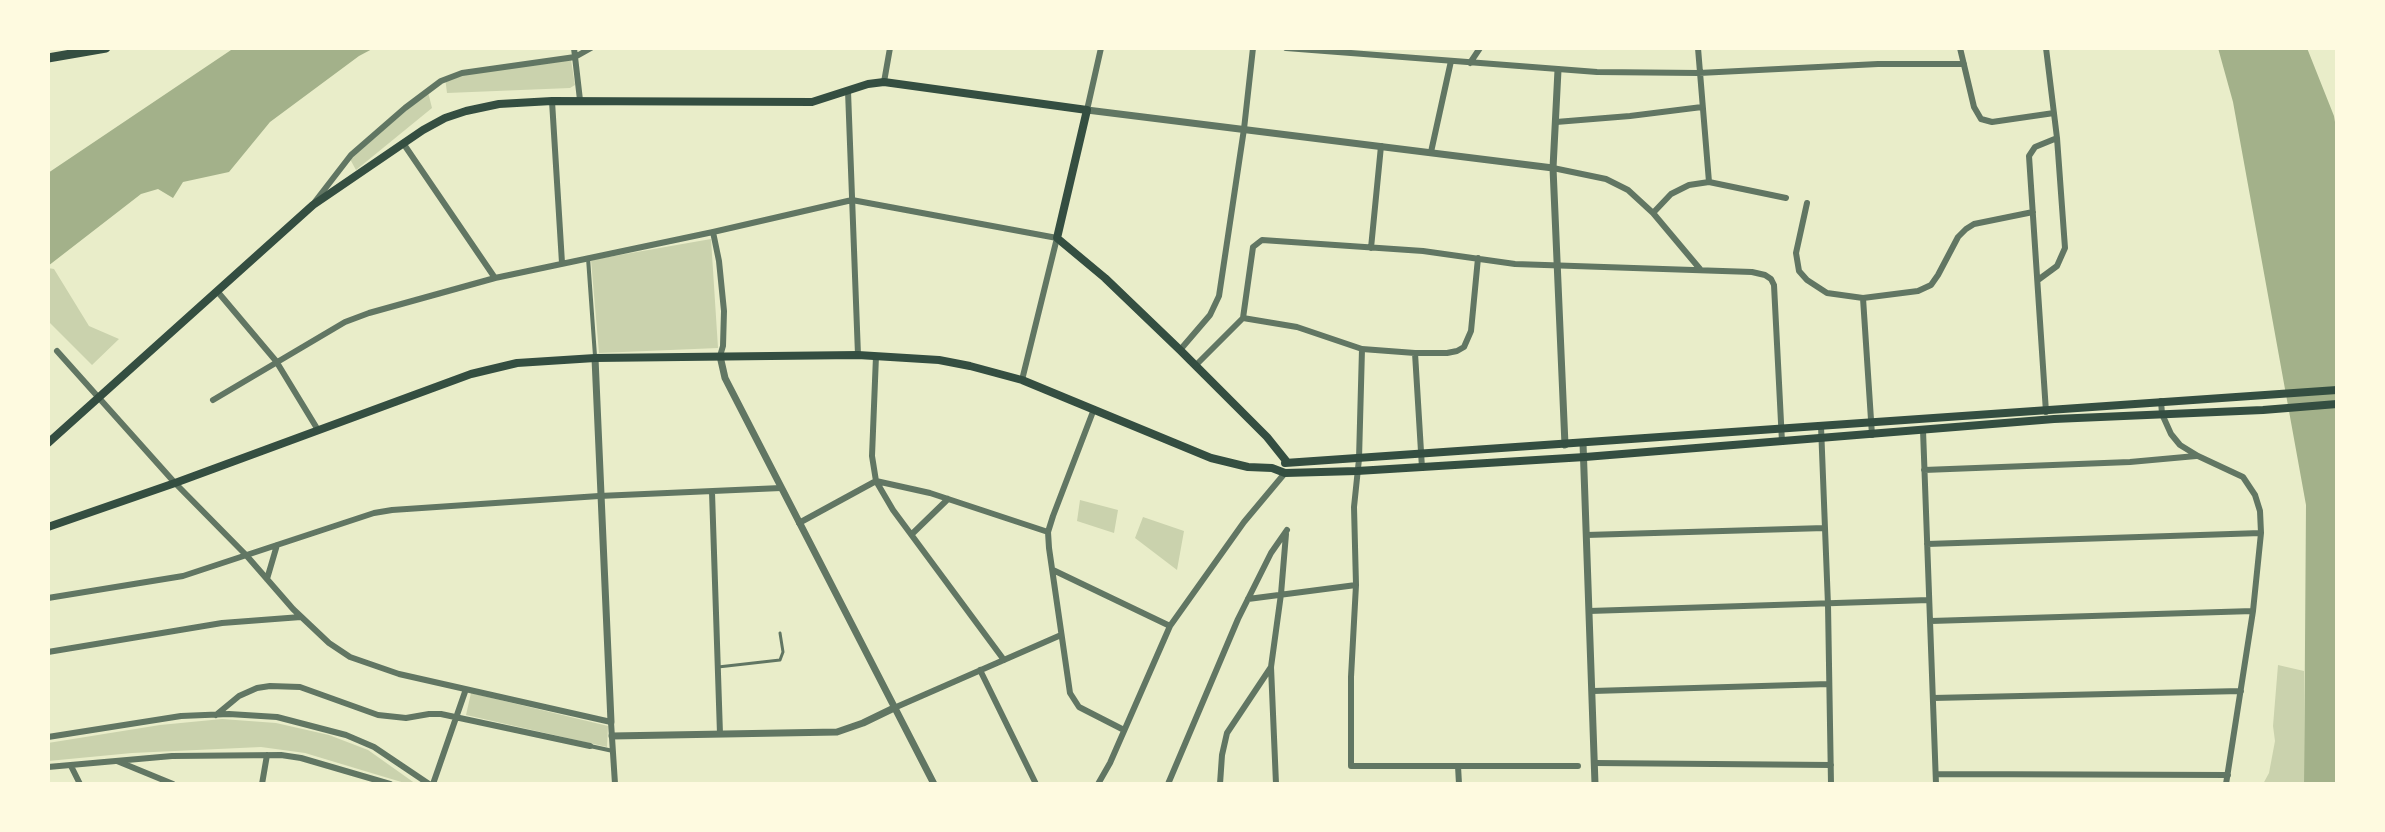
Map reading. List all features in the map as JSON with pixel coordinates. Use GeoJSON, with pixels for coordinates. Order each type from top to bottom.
{"type":"FeatureCollection","features":[{"type":"Feature","properties":{"kind":"highway"},"geometry":{"type":"LineString","coordinates":[[48,58],[106,48]]}},
{"type":"Feature","properties":{"kind":"main road"},"geometry":{"type":"LineString","coordinates":[[48,443],[313,205],[445,118],[499,104],[552,101],[797,104],[884,82],[1087,110],[1057,238],[1086,261],[1180,350],[1267,437],[1287,462],[1285,473]]}},
{"type":"Feature","properties":{"kind":"main road"},"geometry":{"type":"LineString","coordinates":[[48,527],[471,374],[517,363],[595,358],[858,355],[939,360],[1022,380],[1211,458],[1285,473],[1529,461],[2047,420],[2337,404]]}},
{"type":"Feature","properties":{"kind":"main road"},"geometry":{"type":"LineString","coordinates":[[1272,468],[1287,462],[2337,390]]}},
{"type":"Feature","properties":{"kind":"main road"},"geometry":{"type":"LineString","coordinates":[[1962,415],[1962,427]]}},
{"type":"Feature","properties":{"kind":"main road"},"geometry":{"type":"LineString","coordinates":[[1926,430],[1929,418]]}},
{"type":"Feature","properties":{"kind":"main road"},"geometry":{"type":"LineString","coordinates":[[1908,419],[1909,432]]}},
{"type":"Feature","properties":{"kind":"main road"},"geometry":{"type":"LineString","coordinates":[[1507,449],[1510,462]]}},
{"type":"Feature","properties":{"kind":"street"},"geometry":{"type":"LineString","coordinates":[[574,48],[580,100]]}},
{"type":"Feature","properties":{"kind":"street"},"geometry":{"type":"LineString","coordinates":[[313,205],[351,155],[441,81],[462,73],[575,57],[591,48]]}},
{"type":"Feature","properties":{"kind":"street"},"geometry":{"type":"LineString","coordinates":[[884,82],[890,48]]}},
{"type":"Feature","properties":{"kind":"street"},"geometry":{"type":"LineString","coordinates":[[1101,48],[1087,110],[1592,174],[1618,183],[1653,213],[1700,269]]}},
{"type":"Feature","properties":{"kind":"street"},"geometry":{"type":"LineString","coordinates":[[1180,350],[1210,315],[1219,296],[1253,48]]}},
{"type":"Feature","properties":{"kind":"street"},"geometry":{"type":"LineString","coordinates":[[1286,48],[1558,70],[1699,73],[1878,64],[1964,64]]}},
{"type":"Feature","properties":{"kind":"street"},"geometry":{"type":"LineString","coordinates":[[1470,63],[1480,48]]}},
{"type":"Feature","properties":{"kind":"street"},"geometry":{"type":"LineString","coordinates":[[1698,48],[1709,182]]}},
{"type":"Feature","properties":{"kind":"street"},"geometry":{"type":"LineString","coordinates":[[1960,48],[1974,107],[1981,119],[1992,122],[2054,113]]}},
{"type":"Feature","properties":{"kind":"street"},"geometry":{"type":"LineString","coordinates":[[2038,280],[2057,266],[2065,248],[2057,138],[2046,48]]}},
{"type":"Feature","properties":{"kind":"street"},"geometry":{"type":"LineString","coordinates":[[1431,152],[1451,61]]}},
{"type":"Feature","properties":{"kind":"street"},"geometry":{"type":"LineString","coordinates":[[1558,70],[1553,168],[1565,445]]}},
{"type":"Feature","properties":{"kind":"street"},"geometry":{"type":"LineString","coordinates":[[848,91],[858,355]]}},
{"type":"Feature","properties":{"kind":"street"},"geometry":{"type":"LineString","coordinates":[[552,101],[562,263]]}},
{"type":"Feature","properties":{"kind":"street"},"geometry":{"type":"LineString","coordinates":[[1556,122],[1702,107]]}},
{"type":"Feature","properties":{"kind":"street"},"geometry":{"type":"LineString","coordinates":[[2047,420],[2029,156],[2035,147],[2057,138]]}},
{"type":"Feature","properties":{"kind":"street"},"geometry":{"type":"LineString","coordinates":[[403,143],[495,278]]}},
{"type":"Feature","properties":{"kind":"street"},"geometry":{"type":"LineString","coordinates":[[1371,248],[1381,146]]}},
{"type":"Feature","properties":{"kind":"street"},"geometry":{"type":"LineString","coordinates":[[1653,213],[1678,188],[1709,182],[1786,198]]}},
{"type":"Feature","properties":{"kind":"street"},"geometry":{"type":"LineString","coordinates":[[213,400],[345,322],[495,278],[852,200],[1057,238],[1022,380]]}},
{"type":"Feature","properties":{"kind":"street"},"geometry":{"type":"LineString","coordinates":[[1807,203],[1796,253],[1799,271],[1827,293],[1863,298],[1918,291],[1931,285],[1958,237],[1966,229],[1974,224],[2033,212]]}},
{"type":"Feature","properties":{"kind":"street"},"geometry":{"type":"LineString","coordinates":[[713,232],[724,311],[720,356],[725,378],[934,784]]}},
{"type":"Feature","properties":{"kind":"street"},"geometry":{"type":"LineString","coordinates":[[1195,366],[1243,318],[1253,247],[1262,240],[1423,251],[1515,264],[1752,272],[1771,279],[1775,298],[1782,442]]}},
{"type":"Feature","properties":{"kind":"street"},"geometry":{"type":"LineString","coordinates":[[588,258],[615,784]]}},
{"type":"Feature","properties":{"kind":"street"},"geometry":{"type":"LineString","coordinates":[[1243,318],[1321,334],[1362,349],[1447,353],[1464,347],[1471,331],[1478,258]]}},
{"type":"Feature","properties":{"kind":"street"},"geometry":{"type":"LineString","coordinates":[[217,291],[276,361],[318,430]]}},
{"type":"Feature","properties":{"kind":"street"},"geometry":{"type":"LineString","coordinates":[[1863,298],[1872,435]]}},
{"type":"Feature","properties":{"kind":"street"},"geometry":{"type":"LineString","coordinates":[[1362,349],[1359,459],[1354,507],[1356,585],[1351,677],[1351,766],[1578,766]]}},
{"type":"Feature","properties":{"kind":"street"},"geometry":{"type":"LineString","coordinates":[[57,351],[175,483],[329,643],[350,657],[399,674],[611,722]]}},
{"type":"Feature","properties":{"kind":"street"},"geometry":{"type":"LineString","coordinates":[[1415,353],[1422,468]]}},
{"type":"Feature","properties":{"kind":"street"},"geometry":{"type":"LineString","coordinates":[[876,356],[872,456],[876,481],[893,510],[1004,660]]}},
{"type":"Feature","properties":{"kind":"street"},"geometry":{"type":"LineString","coordinates":[[2161,401],[2162,414],[2180,445],[2243,477],[2251,487],[2260,511],[2261,533],[2253,611],[2226,784]]}},
{"type":"Feature","properties":{"kind":"street"},"geometry":{"type":"LineString","coordinates":[[1094,409],[1048,532],[1070,693],[1074,702],[1087,713],[1124,730]]}},
{"type":"Feature","properties":{"kind":"street"},"geometry":{"type":"LineString","coordinates":[[1821,426],[1831,784]]}},
{"type":"Feature","properties":{"kind":"street"},"geometry":{"type":"LineString","coordinates":[[1926,430],[1924,470],[1936,784]]}},
{"type":"Feature","properties":{"kind":"street"},"geometry":{"type":"LineString","coordinates":[[1583,443],[1595,784]]}},
{"type":"Feature","properties":{"kind":"street"},"geometry":{"type":"LineString","coordinates":[[1924,470],[2103,464],[2198,456]]}},
{"type":"Feature","properties":{"kind":"street"},"geometry":{"type":"LineString","coordinates":[[1098,784],[1170,626],[1244,522],[1285,473]]}},
{"type":"Feature","properties":{"kind":"street"},"geometry":{"type":"LineString","coordinates":[[799,523],[876,481],[917,489],[1048,532]]}},
{"type":"Feature","properties":{"kind":"street"},"geometry":{"type":"LineString","coordinates":[[48,598],[183,576],[374,513],[392,510],[781,488]]}},
{"type":"Feature","properties":{"kind":"street"},"geometry":{"type":"LineString","coordinates":[[712,492],[720,734]]}},
{"type":"Feature","properties":{"kind":"street"},"geometry":{"type":"LineString","coordinates":[[912,534],[948,499]]}},
{"type":"Feature","properties":{"kind":"street"},"geometry":{"type":"LineString","coordinates":[[1586,535],[1825,528]]}},
{"type":"Feature","properties":{"kind":"street"},"geometry":{"type":"LineString","coordinates":[[1168,784],[1248,599],[1271,553],[1287,530],[1271,667],[1276,784]]}},
{"type":"Feature","properties":{"kind":"street"},"geometry":{"type":"LineString","coordinates":[[1927,544],[2261,533]]}},
{"type":"Feature","properties":{"kind":"street"},"geometry":{"type":"LineString","coordinates":[[267,579],[277,545]]}},
{"type":"Feature","properties":{"kind":"street"},"geometry":{"type":"LineString","coordinates":[[1053,570],[1170,626]]}},
{"type":"Feature","properties":{"kind":"street"},"geometry":{"type":"LineString","coordinates":[[1248,599],[1356,585]]}},
{"type":"Feature","properties":{"kind":"street"},"geometry":{"type":"LineString","coordinates":[[1589,611],[1929,600]]}},
{"type":"Feature","properties":{"kind":"street"},"geometry":{"type":"LineString","coordinates":[[1931,621],[2253,611]]}},
{"type":"Feature","properties":{"kind":"street"},"geometry":{"type":"LineString","coordinates":[[48,652],[222,623],[301,617]]}},
{"type":"Feature","properties":{"kind":"street"},"geometry":{"type":"LineString","coordinates":[[612,736],[837,732],[1061,635]]}},
{"type":"Feature","properties":{"kind":"street"},"geometry":{"type":"LineString","coordinates":[[1220,784],[1227,733],[1271,667]]}},
{"type":"Feature","properties":{"kind":"street"},"geometry":{"type":"LineString","coordinates":[[980,670],[1036,784]]}},
{"type":"Feature","properties":{"kind":"street"},"geometry":{"type":"LineString","coordinates":[[1593,691],[1829,684]]}},
{"type":"Feature","properties":{"kind":"street"},"geometry":{"type":"LineString","coordinates":[[216,715],[248,692],[270,686],[300,687],[378,715],[457,717],[613,751]]}},
{"type":"Feature","properties":{"kind":"street"},"geometry":{"type":"LineString","coordinates":[[48,737],[181,716],[277,717],[335,731],[374,747],[431,784],[466,689]]}},
{"type":"Feature","properties":{"kind":"street"},"geometry":{"type":"LineString","coordinates":[[1933,698],[2241,691]]}},
{"type":"Feature","properties":{"kind":"street"},"geometry":{"type":"LineString","coordinates":[[262,784],[267,755]]}},
{"type":"Feature","properties":{"kind":"street"},"geometry":{"type":"LineString","coordinates":[[48,767],[172,756],[267,755],[301,758],[390,784]]}},
{"type":"Feature","properties":{"kind":"street"},"geometry":{"type":"LineString","coordinates":[[115,760],[173,784]]}},
{"type":"Feature","properties":{"kind":"street"},"geometry":{"type":"LineString","coordinates":[[1595,763],[1831,765]]}},
{"type":"Feature","properties":{"kind":"street"},"geometry":{"type":"LineString","coordinates":[[71,766],[80,784]]}},
{"type":"Feature","properties":{"kind":"street"},"geometry":{"type":"LineString","coordinates":[[1458,766],[1459,784]]}},
{"type":"Feature","properties":{"kind":"street"},"geometry":{"type":"LineString","coordinates":[[1936,774],[2228,775]]}},
{"type":"Feature","properties":{"kind":"lane"},"geometry":{"type":"LineString","coordinates":[[718,667],[780,660],[783,652],[780,633]]}},
{"type":"Feature","properties":{"kind":"shaded area"},"geometry":{"type":"Polygon","coordinates":[[[234,48],[374,48],[270,122],[229,172],[183,182],[173,198],[158,189],[141,194],[48,266],[48,173],[234,48]]]}},
{"type":"Feature","properties":{"kind":"shaded area"},"geometry":{"type":"Polygon","coordinates":[[[2218,48],[2307,48],[2334,116],[2337,134],[2337,784],[2304,784],[2306,505],[2233,102],[2218,48]]]}},
{"type":"Feature","properties":{"kind":"shaded area"},"geometry":{"type":"Polygon","coordinates":[[[571,60],[575,85],[570,88],[447,93],[445,77],[571,60]]]}},
{"type":"Feature","properties":{"kind":"shaded area"},"geometry":{"type":"Polygon","coordinates":[[[428,92],[432,108],[356,170],[350,159],[428,92]]]}},
{"type":"Feature","properties":{"kind":"shaded area"},"geometry":{"type":"Polygon","coordinates":[[[711,239],[718,348],[599,353],[591,260],[711,239]]]}},
{"type":"Feature","properties":{"kind":"shaded area"},"geometry":{"type":"Polygon","coordinates":[[[48,268],[54,269],[89,326],[119,339],[92,365],[48,321],[48,268]]]}},
{"type":"Feature","properties":{"kind":"shaded area"},"geometry":{"type":"Polygon","coordinates":[[[1080,500],[1118,510],[1114,533],[1077,521],[1080,500]]]}},
{"type":"Feature","properties":{"kind":"shaded area"},"geometry":{"type":"Polygon","coordinates":[[[1143,517],[1184,531],[1177,570],[1135,538],[1143,517]]]}},
{"type":"Feature","properties":{"kind":"shaded area"},"geometry":{"type":"Polygon","coordinates":[[[2278,665],[2304,671],[2304,784],[2263,784],[2269,773],[2275,741],[2273,726],[2278,665]]]}},
{"type":"Feature","properties":{"kind":"shaded area"},"geometry":{"type":"Polygon","coordinates":[[[471,693],[608,726],[607,747],[466,715],[471,693]]]}},
{"type":"Feature","properties":{"kind":"shaded area"},"geometry":{"type":"Polygon","coordinates":[[[222,719],[276,723],[329,735],[368,750],[416,784],[305,753],[261,747],[132,753],[48,761],[48,743],[160,725],[222,719]]]}}]}
